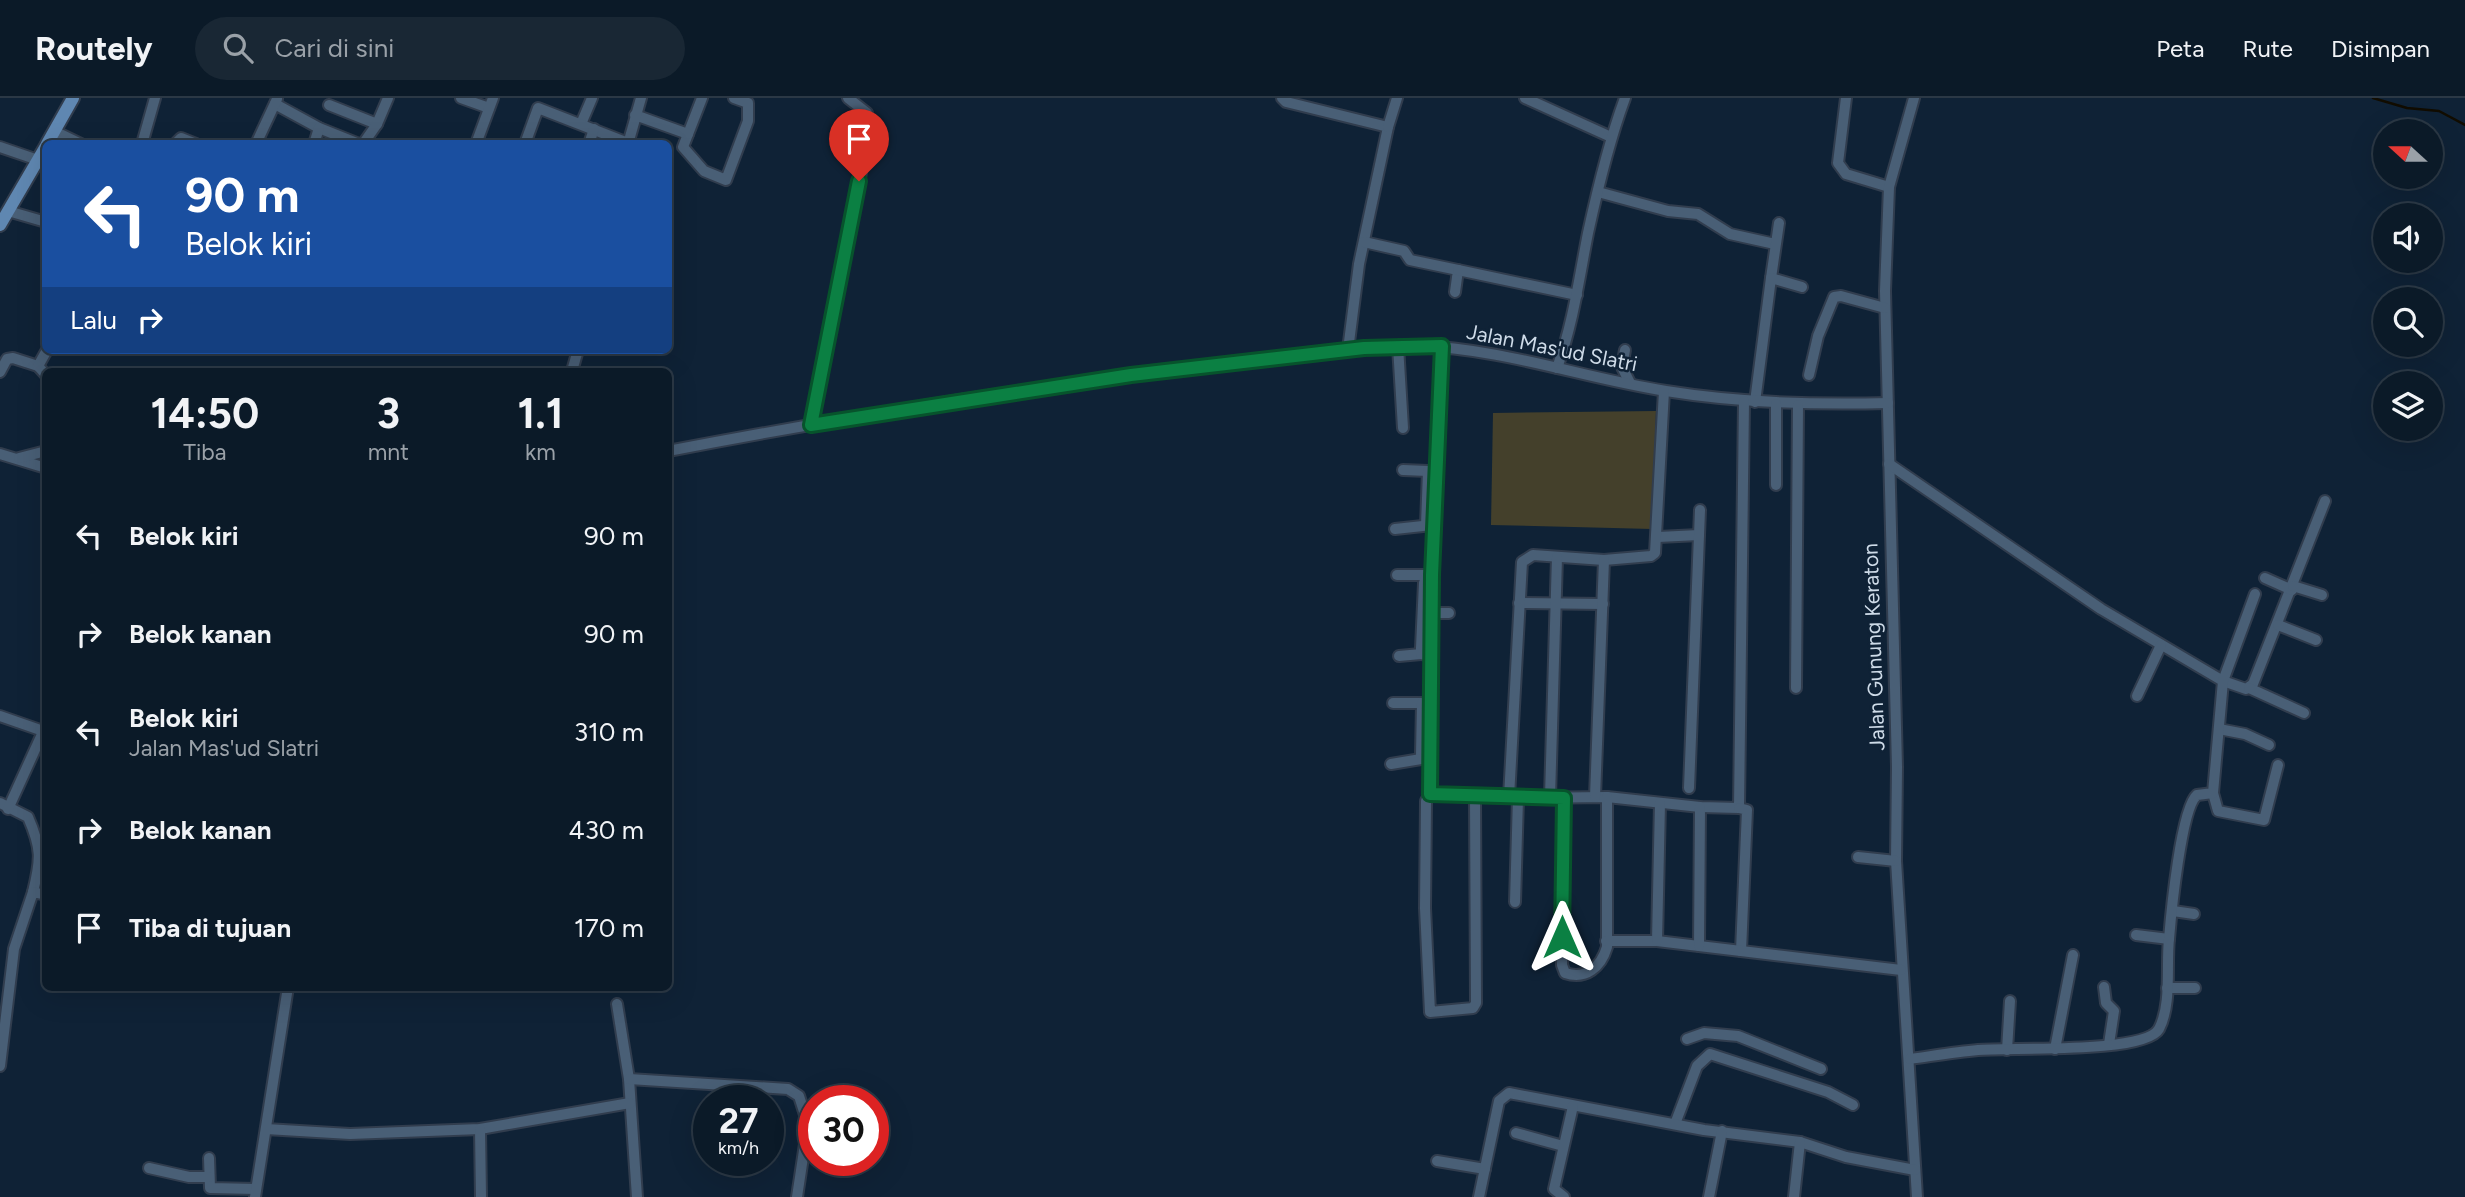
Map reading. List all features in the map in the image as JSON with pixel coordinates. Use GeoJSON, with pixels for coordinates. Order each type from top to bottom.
{"type":"FeatureCollection","features":[{"type":"Feature","properties":{"kind":"main road"},"geometry":{"type":"LineString","coordinates":[[49,140],[73,98]]}},
{"type":"Feature","properties":{"kind":"main road"},"geometry":{"type":"LineString","coordinates":[[0,225],[42,152]]}},
{"type":"Feature","properties":{"kind":"street"},"geometry":{"type":"LineString","coordinates":[[143,140],[155,98]]}},
{"type":"Feature","properties":{"kind":"street"},"geometry":{"type":"LineString","coordinates":[[364,140],[377,124],[388,98]]}},
{"type":"Feature","properties":{"kind":"street"},"geometry":{"type":"LineString","coordinates":[[461,98],[491,103],[477,140]]}},
{"type":"Feature","properties":{"kind":"street"},"geometry":{"type":"LineString","coordinates":[[581,124],[592,98]]}},
{"type":"Feature","properties":{"kind":"street"},"geometry":{"type":"LineString","coordinates":[[629,140],[641,98]]}},
{"type":"Feature","properties":{"kind":"street"},"geometry":{"type":"LineString","coordinates":[[702,98],[683,148],[704,172],[726,180],[748,121],[748,103],[735,98]]}},
{"type":"Feature","properties":{"kind":"street"},"geometry":{"type":"LineString","coordinates":[[811,425],[870,127],[867,113],[848,98]]}},
{"type":"Feature","properties":{"kind":"street"},"geometry":{"type":"LineString","coordinates":[[1282,98],[1286,102],[1388,127]]}},
{"type":"Feature","properties":{"kind":"street"},"geometry":{"type":"LineString","coordinates":[[1349,350],[1364,242],[1388,127],[1397,98]]}},
{"type":"Feature","properties":{"kind":"street"},"geometry":{"type":"LineString","coordinates":[[1525,98],[1611,137]]}},
{"type":"Feature","properties":{"kind":"street"},"geometry":{"type":"LineString","coordinates":[[1557,368],[1572,329],[1598,192],[1611,137],[1625,98]]}},
{"type":"Feature","properties":{"kind":"street"},"geometry":{"type":"LineString","coordinates":[[1846,98],[1838,163],[1846,174],[1889,187]]}},
{"type":"Feature","properties":{"kind":"street","name":"Jalan Gunung Keraton"},"geometry":{"type":"LineString","coordinates":[[1914,98],[1889,187],[1885,308],[1897,754],[1896,861],[1917,1197]]}},
{"type":"Feature","properties":{"kind":"street"},"geometry":{"type":"LineString","coordinates":[[258,140],[276,101],[319,128],[350,140]]}},
{"type":"Feature","properties":{"kind":"street"},"geometry":{"type":"LineString","coordinates":[[526,140],[540,103],[621,140]]}},
{"type":"Feature","properties":{"kind":"street"},"geometry":{"type":"LineString","coordinates":[[329,105],[377,124]]}},
{"type":"Feature","properties":{"kind":"street"},"geometry":{"type":"LineString","coordinates":[[635,115],[688,134]]}},
{"type":"Feature","properties":{"kind":"street"},"geometry":{"type":"LineString","coordinates":[[315,140],[319,128]]}},
{"type":"Feature","properties":{"kind":"street"},"geometry":{"type":"LineString","coordinates":[[590,140],[594,129]]}},
{"type":"Feature","properties":{"kind":"street"},"geometry":{"type":"LineString","coordinates":[[54,131],[73,140]]}},
{"type":"Feature","properties":{"kind":"street"},"geometry":{"type":"LineString","coordinates":[[0,147],[38,160]]}},
{"type":"Feature","properties":{"kind":"street"},"geometry":{"type":"LineString","coordinates":[[1598,192],[1661,210],[1698,214],[1730,234],[1775,244]]}},
{"type":"Feature","properties":{"kind":"street"},"geometry":{"type":"LineString","coordinates":[[8,211],[42,221]]}},
{"type":"Feature","properties":{"kind":"street"},"geometry":{"type":"LineString","coordinates":[[1739,808],[1750,401],[1779,223]]}},
{"type":"Feature","properties":{"kind":"street"},"geometry":{"type":"LineString","coordinates":[[1364,242],[1404,251],[1410,260],[1577,295]]}},
{"type":"Feature","properties":{"kind":"street"},"geometry":{"type":"LineString","coordinates":[[1455,292],[1458,270]]}},
{"type":"Feature","properties":{"kind":"street"},"geometry":{"type":"LineString","coordinates":[[1771,278],[1802,287]]}},
{"type":"Feature","properties":{"kind":"street"},"geometry":{"type":"LineString","coordinates":[[1809,375],[1818,336],[1834,298],[1841,296],[1885,308]]}},
{"type":"Feature","properties":{"kind":"street"},"geometry":{"type":"LineString","coordinates":[[1398,346],[1403,428]]}},
{"type":"Feature","properties":{"kind":"street","name":"Jalan Mas'ud Slatri"},"geometry":{"type":"LineString","coordinates":[[672,451],[811,425],[1131,375],[1398,346],[1477,349],[1664,391],[1776,404],[1888,402]]}},
{"type":"Feature","properties":{"kind":"street"},"geometry":{"type":"LineString","coordinates":[[1442,346],[1432,472],[1426,655],[1425,758],[1430,794],[1426,801],[1425,908],[1430,1012],[1473,1008],[1476,1003],[1475,797]]}},
{"type":"Feature","properties":{"kind":"street"},"geometry":{"type":"LineString","coordinates":[[1625,350],[1622,367],[1630,383]]}},
{"type":"Feature","properties":{"kind":"street"},"geometry":{"type":"LineString","coordinates":[[0,372],[7,359],[13,358],[42,371]]}},
{"type":"Feature","properties":{"kind":"street"},"geometry":{"type":"LineString","coordinates":[[1515,902],[1514,797],[1522,562],[1533,555],[1604,559],[1651,556],[1657,549],[1664,391]]}},
{"type":"Feature","properties":{"kind":"street"},"geometry":{"type":"LineString","coordinates":[[1776,404],[1776,485]]}},
{"type":"Feature","properties":{"kind":"street"},"geometry":{"type":"LineString","coordinates":[[1796,688],[1798,405]]}},
{"type":"Feature","properties":{"kind":"street"},"geometry":{"type":"LineString","coordinates":[[19,458],[42,452]]}},
{"type":"Feature","properties":{"kind":"street"},"geometry":{"type":"LineString","coordinates":[[0,454],[42,467]]}},
{"type":"Feature","properties":{"kind":"street"},"geometry":{"type":"LineString","coordinates":[[1889,464],[2101,609],[2223,681],[2249,688],[2304,713]]}},
{"type":"Feature","properties":{"kind":"street"},"geometry":{"type":"LineString","coordinates":[[1403,470],[1432,472]]}},
{"type":"Feature","properties":{"kind":"street"},"geometry":{"type":"LineString","coordinates":[[2249,688],[2278,625],[2325,501]]}},
{"type":"Feature","properties":{"kind":"street"},"geometry":{"type":"LineString","coordinates":[[1689,788],[1700,510]]}},
{"type":"Feature","properties":{"kind":"street"},"geometry":{"type":"LineString","coordinates":[[1395,528],[1430,525]]}},
{"type":"Feature","properties":{"kind":"street"},"geometry":{"type":"LineString","coordinates":[[1658,537],[1699,535]]}},
{"type":"Feature","properties":{"kind":"street"},"geometry":{"type":"LineString","coordinates":[[1550,797],[1558,557]]}},
{"type":"Feature","properties":{"kind":"street"},"geometry":{"type":"LineString","coordinates":[[1595,797],[1604,559]]}},
{"type":"Feature","properties":{"kind":"street"},"geometry":{"type":"LineString","coordinates":[[1397,575],[1429,575]]}},
{"type":"Feature","properties":{"kind":"street"},"geometry":{"type":"LineString","coordinates":[[1426,655],[1432,613],[1429,575]]}},
{"type":"Feature","properties":{"kind":"street"},"geometry":{"type":"LineString","coordinates":[[2265,578],[2322,595]]}},
{"type":"Feature","properties":{"kind":"street"},"geometry":{"type":"LineString","coordinates":[[2255,594],[2223,681],[2213,793],[2218,811],[2263,820],[2278,765]]}},
{"type":"Feature","properties":{"kind":"street"},"geometry":{"type":"LineString","coordinates":[[1519,603],[1603,604]]}},
{"type":"Feature","properties":{"kind":"street"},"geometry":{"type":"LineString","coordinates":[[1432,613],[1449,613]]}},
{"type":"Feature","properties":{"kind":"street"},"geometry":{"type":"LineString","coordinates":[[2278,625],[2316,640]]}},
{"type":"Feature","properties":{"kind":"street"},"geometry":{"type":"LineString","coordinates":[[2137,696],[2161,645]]}},
{"type":"Feature","properties":{"kind":"street"},"geometry":{"type":"LineString","coordinates":[[1399,656],[1426,655]]}},
{"type":"Feature","properties":{"kind":"street"},"geometry":{"type":"LineString","coordinates":[[1393,703],[1426,704]]}},
{"type":"Feature","properties":{"kind":"street"},"geometry":{"type":"LineString","coordinates":[[1,720],[42,731]]}},
{"type":"Feature","properties":{"kind":"street"},"geometry":{"type":"LineString","coordinates":[[2219,729],[2245,734],[2269,745]]}},
{"type":"Feature","properties":{"kind":"street"},"geometry":{"type":"LineString","coordinates":[[0,1066],[14,950],[33,892],[41,853],[29,817],[4,806],[42,736]]}},
{"type":"Feature","properties":{"kind":"street"},"geometry":{"type":"LineString","coordinates":[[1391,764],[1425,758]]}},
{"type":"Feature","properties":{"kind":"street"},"geometry":{"type":"LineString","coordinates":[[1910,1059],[2136,1042],[2155,1035],[2161,1026],[2177,868],[2189,806],[2197,795],[2213,793]]}},
{"type":"Feature","properties":{"kind":"street"},"geometry":{"type":"LineString","coordinates":[[1430,794],[1475,797],[1607,797],[1747,810],[1741,951]]}},
{"type":"Feature","properties":{"kind":"street"},"geometry":{"type":"LineString","coordinates":[[1564,798],[1563,971],[1578,975],[1594,969],[1605,952],[1607,797]]}},
{"type":"Feature","properties":{"kind":"street"},"geometry":{"type":"LineString","coordinates":[[1657,941],[1660,803]]}},
{"type":"Feature","properties":{"kind":"street"},"geometry":{"type":"LineString","coordinates":[[1699,946],[1700,807]]}},
{"type":"Feature","properties":{"kind":"street"},"geometry":{"type":"LineString","coordinates":[[1858,857],[1896,861]]}},
{"type":"Feature","properties":{"kind":"street"},"geometry":{"type":"LineString","coordinates":[[33,892],[42,894]]}},
{"type":"Feature","properties":{"kind":"street"},"geometry":{"type":"LineString","coordinates":[[2173,911],[2194,914]]}},
{"type":"Feature","properties":{"kind":"street"},"geometry":{"type":"LineString","coordinates":[[2136,935],[2169,939]]}},
{"type":"Feature","properties":{"kind":"street"},"geometry":{"type":"LineString","coordinates":[[1606,941],[1657,941],[1902,970]]}},
{"type":"Feature","properties":{"kind":"street"},"geometry":{"type":"LineString","coordinates":[[2055,1049],[2073,955]]}},
{"type":"Feature","properties":{"kind":"street"},"geometry":{"type":"LineString","coordinates":[[2104,988],[2106,1003],[2114,1011],[2109,1044]]}},
{"type":"Feature","properties":{"kind":"street"},"geometry":{"type":"LineString","coordinates":[[2166,988],[2195,988]]}},
{"type":"Feature","properties":{"kind":"street"},"geometry":{"type":"LineString","coordinates":[[209,1158],[210,1188],[256,1193],[287,991]]}},
{"type":"Feature","properties":{"kind":"street"},"geometry":{"type":"LineString","coordinates":[[2007,1050],[2010,1001]]}},
{"type":"Feature","properties":{"kind":"street"},"geometry":{"type":"LineString","coordinates":[[617,1004],[629,1079],[637,1197]]}},
{"type":"Feature","properties":{"kind":"street"},"geometry":{"type":"LineString","coordinates":[[1675,1124],[1697,1066],[1710,1054],[1714,1033]]}},
{"type":"Feature","properties":{"kind":"street"},"geometry":{"type":"LineString","coordinates":[[1687,1039],[1698,1034],[1738,1035],[1821,1069]]}},
{"type":"Feature","properties":{"kind":"street"},"geometry":{"type":"LineString","coordinates":[[1710,1054],[1828,1092],[1853,1105]]}},
{"type":"Feature","properties":{"kind":"street"},"geometry":{"type":"LineString","coordinates":[[629,1079],[788,1089],[799,1096],[808,1124],[797,1197]]}},
{"type":"Feature","properties":{"kind":"street"},"geometry":{"type":"LineString","coordinates":[[1479,1197],[1503,1095],[1509,1093],[1548,1098],[1573,1106],[1675,1124],[1800,1142],[1846,1157],[1915,1170]]}},
{"type":"Feature","properties":{"kind":"street"},"geometry":{"type":"LineString","coordinates":[[266,1129],[350,1134],[480,1129],[630,1103]]}},
{"type":"Feature","properties":{"kind":"street"},"geometry":{"type":"LineString","coordinates":[[1564,1197],[1554,1189],[1573,1106]]}},
{"type":"Feature","properties":{"kind":"street"},"geometry":{"type":"LineString","coordinates":[[480,1129],[481,1197]]}},
{"type":"Feature","properties":{"kind":"street"},"geometry":{"type":"LineString","coordinates":[[1709,1197],[1722,1131]]}},
{"type":"Feature","properties":{"kind":"street"},"geometry":{"type":"LineString","coordinates":[[1516,1133],[1563,1146]]}},
{"type":"Feature","properties":{"kind":"street"},"geometry":{"type":"LineString","coordinates":[[1794,1197],[1800,1142]]}},
{"type":"Feature","properties":{"kind":"street"},"geometry":{"type":"LineString","coordinates":[[1437,1161],[1485,1169]]}},
{"type":"Feature","properties":{"kind":"street"},"geometry":{"type":"LineString","coordinates":[[149,1168],[189,1177],[209,1177]]}},
{"type":"Feature","properties":{"kind":"shaded area"},"geometry":{"type":"Polygon","coordinates":[[[1656,411],[1652,529],[1491,525],[1493,413],[1656,411]]]}},
{"type":"Feature","properties":{"kind":"waterway"},"geometry":{"type":"LineString","coordinates":[[2373,98],[2407,108],[2439,111],[2465,125]]}},
{"type":"Feature","properties":{"kind":"route"},"geometry":{"type":"LineString","coordinates":[[859,181],[811,425],[1131,375],[1364,348],[1442,346],[1432,575],[1430,794],[1564,798],[1562,937]]}}]}
